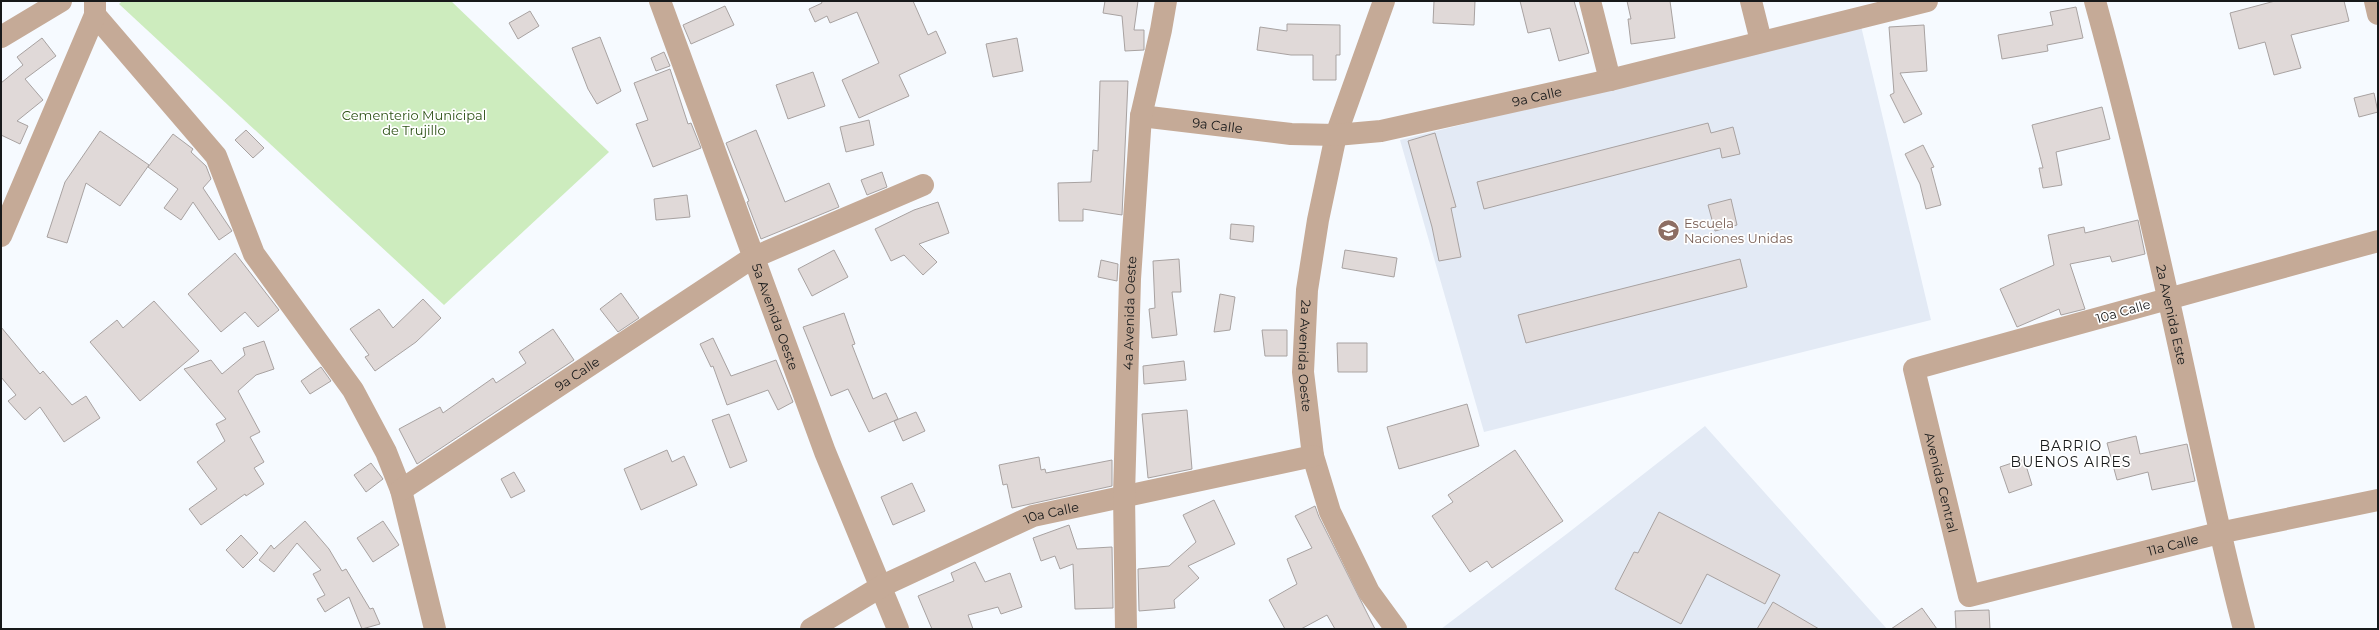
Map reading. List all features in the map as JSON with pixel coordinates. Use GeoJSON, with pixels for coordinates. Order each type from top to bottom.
{"type":"FeatureCollection","features":[{"type":"Feature","properties":{"kind":"street"},"geometry":{"type":"LineString","coordinates":[[1,37],[61,1]]}},
{"type":"Feature","properties":{"kind":"street","name":"5a Avenida Oeste"},"geometry":{"type":"LineString","coordinates":[[660,1],[752,258],[825,452],[882,586],[898,629]]}},
{"type":"Feature","properties":{"kind":"street","name":"4a Avenida Oeste"},"geometry":{"type":"LineString","coordinates":[[1126,629],[1124,495],[1130,279],[1141,116],[1162,30],[1166,1]]}},
{"type":"Feature","properties":{"kind":"street","name":"2a Avenida Oeste"},"geometry":{"type":"LineString","coordinates":[[1384,1],[1336,135],[1318,220],[1307,290],[1303,372],[1312,456],[1330,512],[1369,592],[1396,629]]}},
{"type":"Feature","properties":{"kind":"street"},"geometry":{"type":"LineString","coordinates":[[1590,1],[1610,80]]}},
{"type":"Feature","properties":{"kind":"street"},"geometry":{"type":"LineString","coordinates":[[1751,1],[1761,41]]}},
{"type":"Feature","properties":{"kind":"street","name":"9a Calle"},"geometry":{"type":"LineString","coordinates":[[1141,116],[1291,134],[1336,135],[1380,131],[1610,80],[1761,41],[1927,1]]}},
{"type":"Feature","properties":{"kind":"street","name":"2a Avenida Este"},"geometry":{"type":"LineString","coordinates":[[2095,1],[2126,112],[2169,298],[2219,533],[2244,629]]}},
{"type":"Feature","properties":{"kind":"street"},"geometry":{"type":"LineString","coordinates":[[2374,1],[2378,14]]}},
{"type":"Feature","properties":{"kind":"street"},"geometry":{"type":"LineString","coordinates":[[1,236],[95,8],[216,156],[254,254],[353,390],[386,452],[401,490],[435,629]]}},
{"type":"Feature","properties":{"kind":"street","name":"9a Calle"},"geometry":{"type":"LineString","coordinates":[[401,490],[752,258],[923,185]]}},
{"type":"Feature","properties":{"kind":"street","name":"10a Calle"},"geometry":{"type":"LineString","coordinates":[[1914,369],[2378,241]]}},
{"type":"Feature","properties":{"kind":"street","name":"Avenida Central"},"geometry":{"type":"LineString","coordinates":[[1914,369],[1969,596]]}},
{"type":"Feature","properties":{"kind":"street","name":"10a Calle"},"geometry":{"type":"LineString","coordinates":[[811,629],[882,586],[1033,516],[1124,495],[1312,456]]}},
{"type":"Feature","properties":{"kind":"street","name":"11a Calle"},"geometry":{"type":"LineString","coordinates":[[1969,596],[2219,533],[2378,500]]}},
{"type":"Feature","properties":{"kind":"shaded area","name":"Escuela Naciones Unidas"},"geometry":{"type":"Polygon","coordinates":[[[1861,26],[1931,320],[1484,432],[1400,140],[1861,26]]]}},
{"type":"Feature","properties":{"kind":"shaded area"},"geometry":{"type":"Polygon","coordinates":[[[1705,426],[1887,629],[1441,629],[1568,533],[1705,426]]]}},
{"type":"Feature","properties":{"kind":"green space","name":"Cementerio Municipal de Trujillo"},"geometry":{"type":"Polygon","coordinates":[[[122,1],[451,1],[609,152],[444,305],[119,4],[122,1]]]}},
{"type":"Feature","properties":{"kind":"building"},"geometry":{"type":"Polygon","coordinates":[[[821,1],[913,1],[928,35],[936,31],[946,53],[899,75],[909,96],[859,118],[842,80],[879,63],[857,12],[830,23],[827,16],[815,22],[809,9],[822,3],[821,1]]]}},
{"type":"Feature","properties":{"kind":"building"},"geometry":{"type":"Polygon","coordinates":[[[1105,1],[1138,1],[1134,30],[1144,30],[1144,50],[1125,51],[1122,16],[1103,13],[1105,1]]]}},
{"type":"Feature","properties":{"kind":"building"},"geometry":{"type":"Polygon","coordinates":[[[1434,1],[1475,1],[1474,25],[1433,23],[1434,1]]]}},
{"type":"Feature","properties":{"kind":"building"},"geometry":{"type":"Polygon","coordinates":[[[1520,1],[1574,1],[1589,53],[1559,61],[1550,28],[1528,33],[1520,1]]]}},
{"type":"Feature","properties":{"kind":"building"},"geometry":{"type":"Polygon","coordinates":[[[1627,1],[1670,1],[1675,38],[1631,44],[1628,19],[1631,19],[1627,1]]]}},
{"type":"Feature","properties":{"kind":"building"},"geometry":{"type":"Polygon","coordinates":[[[2275,1],[2344,1],[2349,21],[2291,35],[2301,68],[2274,75],[2265,42],[2239,49],[2230,13],[2275,1]]]}},
{"type":"Feature","properties":{"kind":"building"},"geometry":{"type":"Polygon","coordinates":[[[725,6],[734,25],[691,44],[683,25],[725,6]]]}},
{"type":"Feature","properties":{"kind":"building"},"geometry":{"type":"Polygon","coordinates":[[[2076,7],[2083,38],[2047,45],[2048,51],[2002,59],[1998,35],[2053,25],[2050,12],[2076,7]]]}},
{"type":"Feature","properties":{"kind":"building"},"geometry":{"type":"Polygon","coordinates":[[[530,11],[539,26],[518,39],[509,23],[530,11]]]}},
{"type":"Feature","properties":{"kind":"building"},"geometry":{"type":"Polygon","coordinates":[[[1287,24],[1340,25],[1340,55],[1336,55],[1336,80],[1313,80],[1313,55],[1291,55],[1257,50],[1260,27],[1287,31],[1287,24]]]}},
{"type":"Feature","properties":{"kind":"building"},"geometry":{"type":"Polygon","coordinates":[[[1924,25],[1927,71],[1900,73],[1922,114],[1904,123],[1890,95],[1894,93],[1889,27],[1924,25]]]}},
{"type":"Feature","properties":{"kind":"building"},"geometry":{"type":"Polygon","coordinates":[[[600,37],[621,91],[597,104],[588,89],[572,48],[600,37]]]}},
{"type":"Feature","properties":{"kind":"building"},"geometry":{"type":"Polygon","coordinates":[[[42,38],[56,56],[25,79],[43,100],[17,121],[28,126],[20,144],[1,135],[1,83],[23,65],[17,57],[42,38]]]}},
{"type":"Feature","properties":{"kind":"building"},"geometry":{"type":"Polygon","coordinates":[[[1017,38],[1023,71],[993,77],[986,44],[1017,38]]]}},
{"type":"Feature","properties":{"kind":"building"},"geometry":{"type":"Polygon","coordinates":[[[664,52],[670,66],[656,71],[651,58],[664,52]]]}},
{"type":"Feature","properties":{"kind":"building"},"geometry":{"type":"Polygon","coordinates":[[[670,69],[688,124],[691,123],[701,148],[653,167],[636,124],[648,120],[634,83],[670,69]]]}},
{"type":"Feature","properties":{"kind":"building"},"geometry":{"type":"Polygon","coordinates":[[[813,72],[825,106],[788,119],[776,85],[813,72]]]}},
{"type":"Feature","properties":{"kind":"building"},"geometry":{"type":"Polygon","coordinates":[[[1100,81],[1128,81],[1122,215],[1083,209],[1083,221],[1059,221],[1058,183],[1091,182],[1093,150],[1098,151],[1100,81]]]}},
{"type":"Feature","properties":{"kind":"building"},"geometry":{"type":"Polygon","coordinates":[[[2374,93],[2378,112],[2359,117],[2354,98],[2374,93]]]}},
{"type":"Feature","properties":{"kind":"building"},"geometry":{"type":"Polygon","coordinates":[[[2102,107],[2110,139],[2056,152],[2062,185],[2043,188],[2039,168],[2043,168],[2032,125],[2102,107]]]}},
{"type":"Feature","properties":{"kind":"building"},"geometry":{"type":"Polygon","coordinates":[[[869,120],[874,145],[846,152],[840,127],[869,120]]]}},
{"type":"Feature","properties":{"kind":"building"},"geometry":{"type":"Polygon","coordinates":[[[1708,123],[1711,133],[1733,127],[1740,154],[1722,158],[1720,148],[1484,209],[1477,182],[1708,123]]]}},
{"type":"Feature","properties":{"kind":"building"},"geometry":{"type":"Polygon","coordinates":[[[246,130],[264,148],[253,158],[235,140],[246,130]]]}},
{"type":"Feature","properties":{"kind":"building"},"geometry":{"type":"Polygon","coordinates":[[[756,130],[785,202],[829,183],[839,207],[761,239],[747,202],[749,201],[726,143],[756,130]]]}},
{"type":"Feature","properties":{"kind":"building"},"geometry":{"type":"Polygon","coordinates":[[[100,131],[149,165],[120,206],[86,183],[67,243],[47,237],[65,182],[100,131]]]}},
{"type":"Feature","properties":{"kind":"building"},"geometry":{"type":"Polygon","coordinates":[[[1435,133],[1456,207],[1451,208],[1461,257],[1439,261],[1432,227],[1408,141],[1435,133]]]}},
{"type":"Feature","properties":{"kind":"building"},"geometry":{"type":"Polygon","coordinates":[[[173,134],[193,149],[191,152],[206,166],[211,179],[203,188],[232,231],[219,240],[193,202],[181,220],[164,208],[178,189],[148,167],[173,134]]]}},
{"type":"Feature","properties":{"kind":"building"},"geometry":{"type":"Polygon","coordinates":[[[1923,145],[1934,167],[1931,168],[1941,205],[1926,209],[1920,184],[1905,154],[1923,145]]]}},
{"type":"Feature","properties":{"kind":"building"},"geometry":{"type":"Polygon","coordinates":[[[882,172],[887,187],[867,195],[861,180],[882,172]]]}},
{"type":"Feature","properties":{"kind":"building"},"geometry":{"type":"Polygon","coordinates":[[[687,195],[690,217],[656,220],[654,199],[687,195]]]}},
{"type":"Feature","properties":{"kind":"building"},"geometry":{"type":"Polygon","coordinates":[[[1731,199],[1737,225],[1715,231],[1708,205],[1731,199]]]}},
{"type":"Feature","properties":{"kind":"building"},"geometry":{"type":"Polygon","coordinates":[[[938,202],[949,233],[919,244],[937,262],[923,275],[904,255],[891,261],[875,229],[914,210],[938,202]]]}},
{"type":"Feature","properties":{"kind":"building"},"geometry":{"type":"Polygon","coordinates":[[[2138,220],[2145,254],[2112,262],[2110,256],[2070,264],[2085,309],[2061,315],[2059,309],[2017,327],[2000,289],[2054,265],[2048,235],[2084,227],[2085,233],[2138,220]]]}},
{"type":"Feature","properties":{"kind":"building"},"geometry":{"type":"Polygon","coordinates":[[[1231,224],[1254,226],[1253,242],[1230,239],[1231,224]]]}},
{"type":"Feature","properties":{"kind":"building"},"geometry":{"type":"Polygon","coordinates":[[[834,250],[848,277],[812,296],[798,269],[834,250]]]}},
{"type":"Feature","properties":{"kind":"building"},"geometry":{"type":"Polygon","coordinates":[[[1345,250],[1397,258],[1394,277],[1342,268],[1345,250]]]}},
{"type":"Feature","properties":{"kind":"building"},"geometry":{"type":"Polygon","coordinates":[[[235,253],[279,310],[258,327],[245,312],[221,332],[188,294],[235,253]]]}},
{"type":"Feature","properties":{"kind":"building"},"geometry":{"type":"Polygon","coordinates":[[[1179,259],[1181,292],[1172,292],[1177,335],[1152,338],[1149,309],[1155,308],[1153,261],[1179,259]]]}},
{"type":"Feature","properties":{"kind":"building"},"geometry":{"type":"Polygon","coordinates":[[[1740,259],[1747,287],[1526,343],[1518,315],[1740,259]]]}},
{"type":"Feature","properties":{"kind":"building"},"geometry":{"type":"Polygon","coordinates":[[[1101,260],[1118,264],[1117,281],[1098,277],[1101,260]]]}},
{"type":"Feature","properties":{"kind":"building"},"geometry":{"type":"Polygon","coordinates":[[[621,293],[639,318],[618,332],[600,309],[621,293]]]}},
{"type":"Feature","properties":{"kind":"building"},"geometry":{"type":"Polygon","coordinates":[[[1220,294],[1235,297],[1230,330],[1214,332],[1220,294]]]}},
{"type":"Feature","properties":{"kind":"building"},"geometry":{"type":"Polygon","coordinates":[[[423,299],[441,318],[416,342],[375,371],[365,357],[369,355],[350,329],[379,309],[393,328],[423,299]]]}},
{"type":"Feature","properties":{"kind":"building"},"geometry":{"type":"Polygon","coordinates":[[[154,301],[199,351],[140,401],[90,342],[117,320],[123,328],[154,301]]]}},
{"type":"Feature","properties":{"kind":"building"},"geometry":{"type":"Polygon","coordinates":[[[844,313],[855,344],[852,345],[873,399],[886,393],[898,419],[869,432],[848,389],[831,396],[803,327],[844,313]]]}},
{"type":"Feature","properties":{"kind":"building"},"geometry":{"type":"Polygon","coordinates":[[[1,327],[40,374],[43,371],[72,405],[86,396],[100,418],[64,442],[40,407],[25,420],[8,401],[16,395],[1,377],[1,327]]]}},
{"type":"Feature","properties":{"kind":"building"},"geometry":{"type":"Polygon","coordinates":[[[553,329],[574,360],[417,464],[399,429],[440,407],[443,413],[493,378],[496,383],[526,363],[519,352],[553,329]]]}},
{"type":"Feature","properties":{"kind":"building"},"geometry":{"type":"Polygon","coordinates":[[[1262,330],[1287,330],[1287,356],[1265,356],[1262,330]]]}},
{"type":"Feature","properties":{"kind":"building"},"geometry":{"type":"Polygon","coordinates":[[[713,338],[731,376],[776,360],[793,402],[778,410],[768,390],[727,405],[713,366],[711,367],[700,344],[713,338]]]}},
{"type":"Feature","properties":{"kind":"building"},"geometry":{"type":"Polygon","coordinates":[[[264,341],[274,369],[256,375],[238,391],[260,432],[250,437],[264,462],[254,468],[264,484],[246,496],[245,494],[201,525],[189,509],[217,489],[197,462],[225,441],[216,424],[226,419],[184,369],[211,360],[222,374],[245,355],[243,348],[264,341]]]}},
{"type":"Feature","properties":{"kind":"building"},"geometry":{"type":"Polygon","coordinates":[[[1337,343],[1367,343],[1367,372],[1338,372],[1337,343]]]}},
{"type":"Feature","properties":{"kind":"building"},"geometry":{"type":"Polygon","coordinates":[[[1184,361],[1186,380],[1144,384],[1143,366],[1184,361]]]}},
{"type":"Feature","properties":{"kind":"building"},"geometry":{"type":"Polygon","coordinates":[[[321,367],[331,381],[310,394],[301,381],[321,367]]]}},
{"type":"Feature","properties":{"kind":"building"},"geometry":{"type":"Polygon","coordinates":[[[1467,404],[1479,446],[1399,469],[1387,427],[1467,404]]]}},
{"type":"Feature","properties":{"kind":"building"},"geometry":{"type":"Polygon","coordinates":[[[1187,410],[1192,469],[1148,478],[1142,414],[1187,410]]]}},
{"type":"Feature","properties":{"kind":"building"},"geometry":{"type":"Polygon","coordinates":[[[916,412],[925,431],[903,441],[894,421],[916,412]]]}},
{"type":"Feature","properties":{"kind":"building"},"geometry":{"type":"Polygon","coordinates":[[[729,414],[747,461],[730,468],[712,420],[729,414]]]}},
{"type":"Feature","properties":{"kind":"building"},"geometry":{"type":"Polygon","coordinates":[[[2136,436],[2140,454],[2187,444],[2195,481],[2152,490],[2148,472],[2117,480],[2107,443],[2136,436]]]}},
{"type":"Feature","properties":{"kind":"building"},"geometry":{"type":"Polygon","coordinates":[[[667,450],[672,462],[684,456],[697,485],[641,510],[624,469],[667,450]]]}},
{"type":"Feature","properties":{"kind":"building"},"geometry":{"type":"Polygon","coordinates":[[[1515,450],[1563,521],[1492,568],[1487,561],[1470,572],[1432,516],[1453,502],[1448,495],[1515,450]]]}},
{"type":"Feature","properties":{"kind":"building"},"geometry":{"type":"Polygon","coordinates":[[[1039,457],[1041,470],[1045,469],[1046,473],[1112,460],[1112,486],[1012,508],[1007,484],[1003,485],[999,465],[1039,457]]]}},
{"type":"Feature","properties":{"kind":"building"},"geometry":{"type":"Polygon","coordinates":[[[2024,459],[2032,485],[2009,493],[2000,467],[2024,459]]]}},
{"type":"Feature","properties":{"kind":"building"},"geometry":{"type":"Polygon","coordinates":[[[371,463],[383,479],[366,492],[354,475],[371,463]]]}},
{"type":"Feature","properties":{"kind":"building"},"geometry":{"type":"Polygon","coordinates":[[[514,472],[525,491],[511,498],[501,479],[514,472]]]}},
{"type":"Feature","properties":{"kind":"building"},"geometry":{"type":"Polygon","coordinates":[[[912,483],[925,511],[893,525],[881,497],[912,483]]]}},
{"type":"Feature","properties":{"kind":"building"},"geometry":{"type":"Polygon","coordinates":[[[1214,500],[1235,544],[1188,566],[1199,578],[1174,600],[1175,608],[1139,611],[1138,569],[1169,566],[1196,542],[1183,515],[1214,500]]]}},
{"type":"Feature","properties":{"kind":"building"},"geometry":{"type":"Polygon","coordinates":[[[1315,506],[1319,517],[1375,629],[1335,629],[1327,615],[1301,629],[1285,629],[1269,600],[1297,584],[1287,559],[1312,548],[1295,516],[1315,506]]]}},
{"type":"Feature","properties":{"kind":"building"},"geometry":{"type":"Polygon","coordinates":[[[1659,512],[1780,575],[1765,604],[1707,574],[1681,624],[1615,589],[1634,552],[1638,553],[1659,512]]]}},
{"type":"Feature","properties":{"kind":"building"},"geometry":{"type":"Polygon","coordinates":[[[305,521],[329,549],[342,571],[346,569],[370,609],[373,608],[380,624],[362,629],[349,597],[325,612],[317,599],[325,595],[313,574],[321,570],[297,543],[274,572],[259,560],[271,545],[274,549],[305,521]]]}},
{"type":"Feature","properties":{"kind":"building"},"geometry":{"type":"Polygon","coordinates":[[[383,521],[399,545],[373,562],[357,538],[383,521]]]}},
{"type":"Feature","properties":{"kind":"building"},"geometry":{"type":"Polygon","coordinates":[[[1069,525],[1077,549],[1112,547],[1113,608],[1075,609],[1073,564],[1060,569],[1055,556],[1041,561],[1033,538],[1069,525]]]}},
{"type":"Feature","properties":{"kind":"building"},"geometry":{"type":"Polygon","coordinates":[[[241,535],[258,553],[243,568],[226,550],[241,535]]]}},
{"type":"Feature","properties":{"kind":"building"},"geometry":{"type":"Polygon","coordinates":[[[975,562],[985,582],[1010,573],[1022,607],[1001,614],[998,607],[968,615],[973,629],[932,629],[918,596],[954,581],[951,573],[975,562]]]}},
{"type":"Feature","properties":{"kind":"building"},"geometry":{"type":"Polygon","coordinates":[[[1773,602],[1819,629],[1757,629],[1773,602]]]}},
{"type":"Feature","properties":{"kind":"building"},"geometry":{"type":"Polygon","coordinates":[[[1922,608],[1937,629],[1891,629],[1922,608]]]}},
{"type":"Feature","properties":{"kind":"building"},"geometry":{"type":"Polygon","coordinates":[[[1989,610],[1990,629],[1956,629],[1955,611],[1989,610]]]}},
{"type":"Feature","properties":{"kind":"place","name":"Escuela Naciones Unidas"},"geometry":{"type":"Point","coordinates":[1668,230]}},
{"type":"Feature","properties":{"kind":"district","name":"BARRIO BUENOS AIRES"},"geometry":{"type":"Point","coordinates":[2071,454]}}]}
